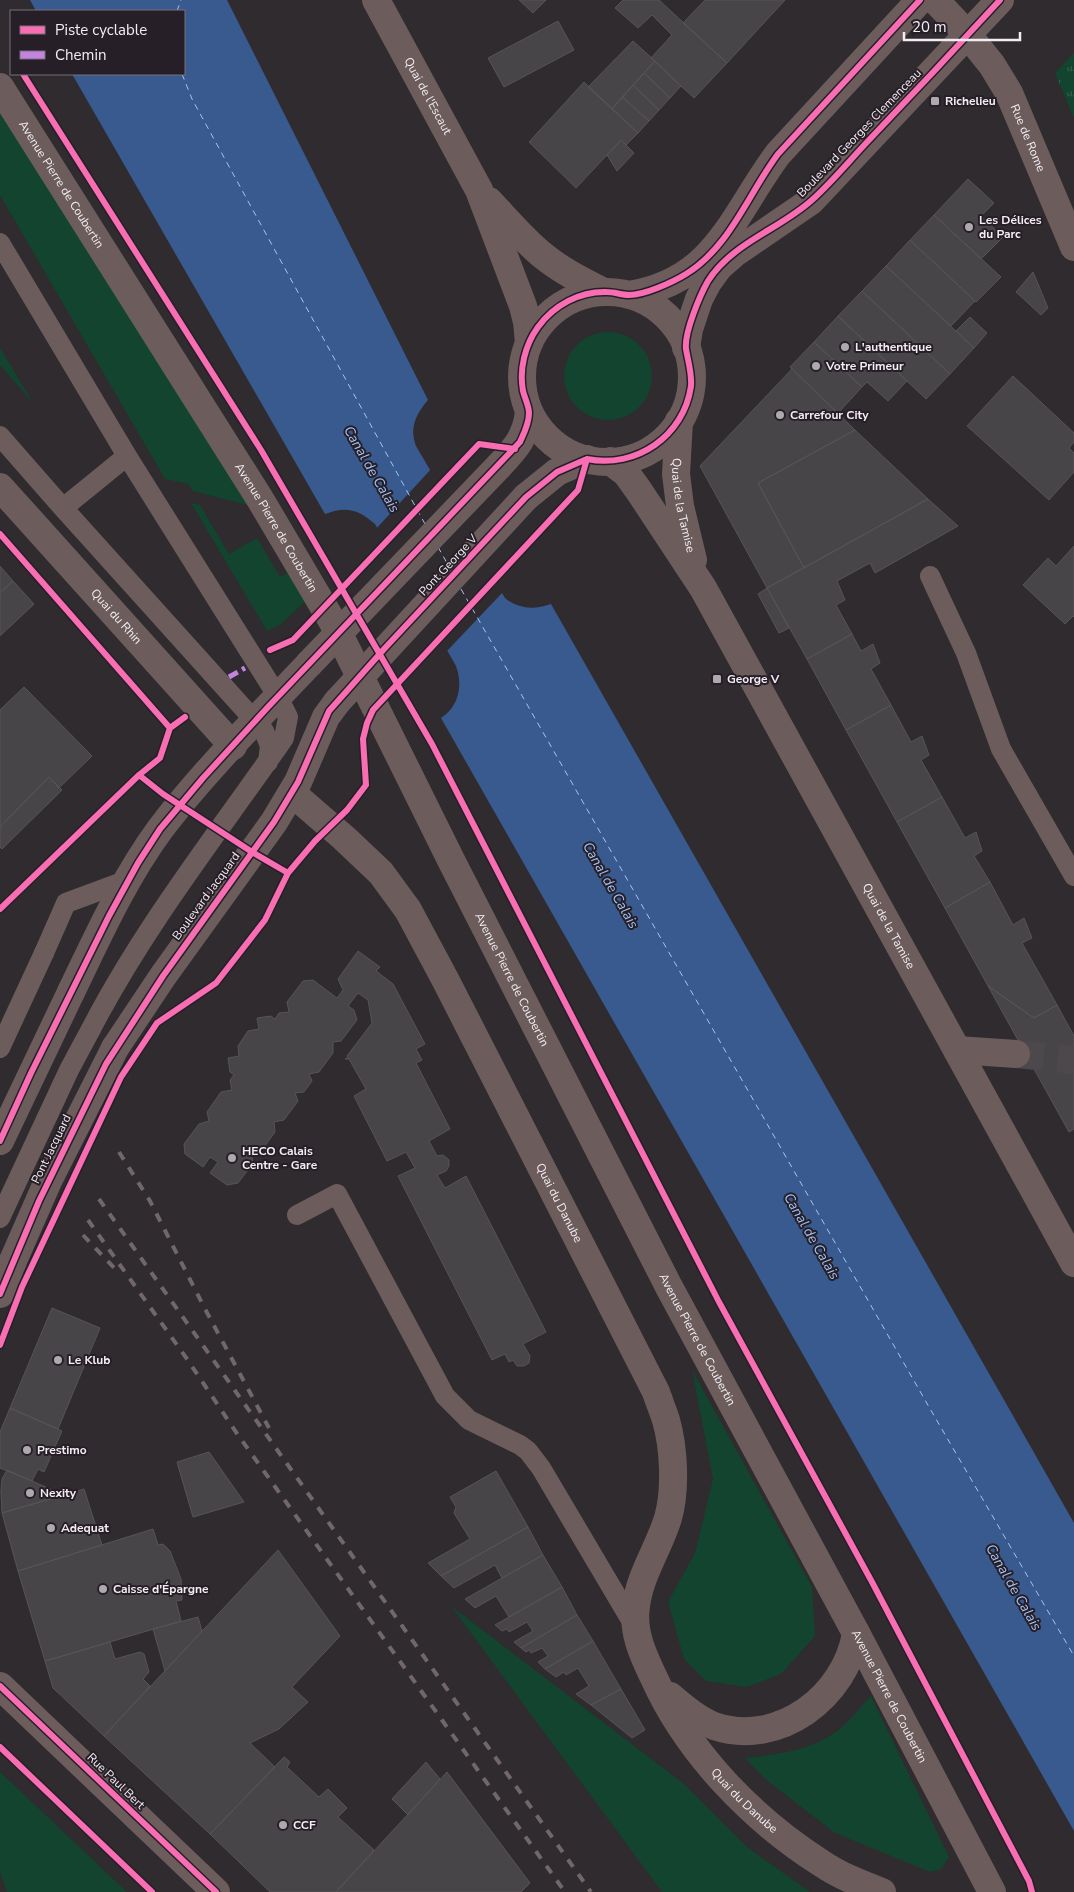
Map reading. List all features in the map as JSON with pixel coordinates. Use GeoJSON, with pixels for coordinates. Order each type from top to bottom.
{"type":"FeatureCollection","features":[{"type":"Feature","properties":{"kind":"street","name":"Quai de l'Escaut"},"geometry":{"type":"LineString","coordinates":[[376,0],[479,190],[523,306],[529,343]]}},
{"type":"Feature","properties":{"kind":"street"},"geometry":{"type":"LineString","coordinates":[[617,293],[645,301],[661,311],[673,324],[689,357],[691,386],[679,422],[653,448],[628,459],[599,460],[569,452],[553,442],[529,412],[522,382],[523,362],[529,343],[538,326],[559,306],[586,294],[650,290],[687,274],[709,256],[728,232],[764,173],[778,154],[920,0]]}},
{"type":"Feature","properties":{"kind":"street","name":"Rue de Rome"},"geometry":{"type":"LineString","coordinates":[[936,0],[992,65],[1009,93],[1074,247]]}},
{"type":"Feature","properties":{"kind":"street","name":"Boulevard Georges Clemenceau"},"geometry":{"type":"LineString","coordinates":[[686,348],[689,329],[699,299],[716,271],[735,253],[811,201],[1000,0]]}},
{"type":"Feature","properties":{"kind":"street","name":"Avenue Pierre de Coubertin"},"geometry":{"type":"LineString","coordinates":[[0,87],[260,499],[335,626],[452,862],[664,1278],[856,1633],[992,1892]]}},
{"type":"Feature","properties":{"kind":"street","name":"Quai de l'Escaut"},"geometry":{"type":"LineString","coordinates":[[479,190],[519,233],[542,254],[571,275],[617,293]]}},
{"type":"Feature","properties":{"kind":"street"},"geometry":{"type":"LineString","coordinates":[[0,1142],[71,992],[128,880],[160,829],[255,721],[499,466],[520,442],[529,412]]}},
{"type":"Feature","properties":{"kind":"street","name":"Quai de la Tamise"},"geometry":{"type":"LineString","coordinates":[[679,422],[676,474],[680,506],[686,536],[703,588]]}},
{"type":"Feature","properties":{"kind":"street","name":"Quai de la Tamise"},"geometry":{"type":"LineString","coordinates":[[599,460],[626,473],[703,588],[1074,1263]]}},
{"type":"Feature","properties":{"kind":"street","name":"Pont George V"},"geometry":{"type":"LineString","coordinates":[[337,702],[526,497],[557,472],[599,460]]}},
{"type":"Feature","properties":{"kind":"street","name":"Quai du Rhin"},"geometry":{"type":"LineString","coordinates":[[0,487],[233,746]]}},
{"type":"Feature","properties":{"kind":"street","name":"Boulevard Jacquard"},"geometry":{"type":"LineString","coordinates":[[115,1048],[163,976],[274,822],[292,793],[326,717],[337,702]]}},
{"type":"Feature","properties":{"kind":"street","name":"Quai du Danube"},"geometry":{"type":"LineString","coordinates":[[292,793],[381,873],[408,910],[478,1042],[656,1392],[667,1422],[673,1468],[672,1490],[668,1517],[640,1588],[636,1606],[635,1626],[648,1664],[662,1696],[702,1755],[728,1786],[759,1817],[822,1864],[855,1882],[882,1892]]}},
{"type":"Feature","properties":{"kind":"street","name":"Pont Jacquard"},"geometry":{"type":"LineString","coordinates":[[0,1294],[48,1181],[115,1048]]}},
{"type":"Feature","properties":{"kind":"street"},"geometry":{"type":"LineString","coordinates":[[957,1050],[1016,1054]]}},
{"type":"Feature","properties":{"kind":"street","name":"Quai du Danube"},"geometry":{"type":"LineString","coordinates":[[648,1664],[666,1692],[700,1719],[714,1726],[732,1730],[768,1729],[805,1713],[822,1699],[846,1666],[854,1649],[856,1633]]}},
{"type":"Feature","properties":{"kind":"street","name":"Rue Paul Bert"},"geometry":{"type":"LineString","coordinates":[[0,1686],[216,1892]]}},
{"type":"Feature","properties":{"kind":"lane"},"geometry":{"type":"LineString","coordinates":[[0,243],[127,456],[278,697],[286,712],[288,723],[284,738],[200,855],[159,916],[110,995],[69,1070],[0,1218]]}},
{"type":"Feature","properties":{"kind":"lane"},"geometry":{"type":"LineString","coordinates":[[0,436],[62,508],[264,731],[271,751],[268,762]]}},
{"type":"Feature","properties":{"kind":"lane"},"geometry":{"type":"LineString","coordinates":[[62,508],[127,456]]}},
{"type":"Feature","properties":{"kind":"lane"},"geometry":{"type":"LineString","coordinates":[[930,576],[966,653],[1001,749],[1074,876]]}},
{"type":"Feature","properties":{"kind":"lane"},"geometry":{"type":"LineString","coordinates":[[0,1048],[66,904],[128,880]]}},
{"type":"Feature","properties":{"kind":"lane"},"geometry":{"type":"LineString","coordinates":[[297,1216],[337,1194],[446,1396],[469,1420],[511,1440],[528,1451],[541,1468],[635,1626]]}},
{"type":"Feature","properties":{"kind":"green space"},"geometry":{"type":"Polygon","coordinates":[[[1074,53],[1074,118],[1055,73],[1074,53]]]}},
{"type":"Feature","properties":{"kind":"green space"},"geometry":{"type":"Polygon","coordinates":[[[0,106],[248,505],[193,491],[188,484],[165,479],[0,195],[0,106]]]}},
{"type":"Feature","properties":{"kind":"green space"},"geometry":{"type":"Polygon","coordinates":[[[608,332],[625,335],[639,345],[649,359],[652,376],[649,393],[639,407],[625,417],[608,420],[591,417],[577,407],[567,393],[564,376],[567,359],[577,345],[591,335],[608,332]]]}},
{"type":"Feature","properties":{"kind":"green space"},"geometry":{"type":"Polygon","coordinates":[[[0,348],[34,404],[0,365],[0,348]]]}},
{"type":"Feature","properties":{"kind":"green space"},"geometry":{"type":"Polygon","coordinates":[[[191,503],[200,505],[229,554],[257,538],[280,577],[290,571],[307,600],[281,624],[267,631],[191,503]]]}},
{"type":"Feature","properties":{"kind":"green space"},"geometry":{"type":"Polygon","coordinates":[[[692,1370],[812,1587],[815,1636],[781,1674],[747,1687],[706,1681],[684,1659],[668,1602],[695,1553],[713,1479],[692,1370]]]}},
{"type":"Feature","properties":{"kind":"green space"},"geometry":{"type":"Polygon","coordinates":[[[451,1606],[684,1784],[747,1847],[810,1892],[662,1892],[451,1606]]]}},
{"type":"Feature","properties":{"kind":"green space"},"geometry":{"type":"Polygon","coordinates":[[[871,1696],[949,1857],[941,1869],[930,1872],[835,1833],[764,1778],[745,1758],[798,1749],[822,1740],[844,1725],[871,1696]]]}},
{"type":"Feature","properties":{"kind":"green space"},"geometry":{"type":"Polygon","coordinates":[[[0,1772],[127,1892],[7,1892],[0,1872],[0,1772]]]}},
{"type":"Feature","properties":{"kind":"water","name":"Canal de Calais"},"geometry":{"type":"Polygon","coordinates":[[[30,0],[227,0],[428,400],[415,422],[413,433],[416,446],[505,598],[515,604],[532,608],[551,604],[1074,1523],[1074,1831],[441,718],[456,702],[459,681],[456,666],[375,524],[352,510],[339,510],[325,514],[73,75],[185,75],[185,10],[35,10],[30,0]]]}},
{"type":"Feature","properties":{"kind":"pier"},"geometry":{"type":"Polygon","coordinates":[[[432,468],[503,592],[446,652],[375,530],[432,468]]]}},
{"type":"Feature","properties":{"kind":"building"},"geometry":{"type":"Polygon","coordinates":[[[519,0],[546,0],[533,13],[519,0]]]}},
{"type":"Feature","properties":{"kind":"building"},"geometry":{"type":"Polygon","coordinates":[[[623,0],[659,0],[727,63],[694,98],[651,58],[672,35],[652,15],[638,28],[615,8],[623,0]]]}},
{"type":"Feature","properties":{"kind":"building"},"geometry":{"type":"Polygon","coordinates":[[[705,0],[785,0],[727,63],[683,23],[705,0]]]}},
{"type":"Feature","properties":{"kind":"building"},"geometry":{"type":"Polygon","coordinates":[[[558,21],[574,50],[504,87],[488,58],[558,21]]]}},
{"type":"Feature","properties":{"kind":"building"},"geometry":{"type":"Polygon","coordinates":[[[633,41],[655,61],[612,109],[588,87],[633,41]]]}},
{"type":"Feature","properties":{"kind":"building"},"geometry":{"type":"Polygon","coordinates":[[[655,61],[681,86],[670,98],[644,73],[655,61]]]}},
{"type":"Feature","properties":{"kind":"building"},"geometry":{"type":"Polygon","coordinates":[[[644,73],[670,98],[659,110],[633,85],[644,73]]]}},
{"type":"Feature","properties":{"kind":"building"},"geometry":{"type":"Polygon","coordinates":[[[584,82],[638,133],[626,145],[621,140],[576,188],[529,142],[584,82]]]}},
{"type":"Feature","properties":{"kind":"building"},"geometry":{"type":"Polygon","coordinates":[[[633,85],[659,110],[649,121],[622,97],[633,85]]]}},
{"type":"Feature","properties":{"kind":"building"},"geometry":{"type":"Polygon","coordinates":[[[622,97],[649,121],[638,133],[612,109],[622,97]]]}},
{"type":"Feature","properties":{"kind":"building"},"geometry":{"type":"Polygon","coordinates":[[[621,140],[634,153],[617,171],[607,155],[621,140]]]}},
{"type":"Feature","properties":{"kind":"building","name":"Les Délices du Parc"},"geometry":{"type":"Polygon","coordinates":[[[968,179],[994,203],[981,216],[1003,237],[981,259],[934,215],[968,179]]]}},
{"type":"Feature","properties":{"kind":"building"},"geometry":{"type":"Polygon","coordinates":[[[934,215],[1001,277],[976,302],[910,240],[934,215]]]}},
{"type":"Feature","properties":{"kind":"building"},"geometry":{"type":"Polygon","coordinates":[[[910,240],[975,301],[951,326],[886,266],[910,240]]]}},
{"type":"Feature","properties":{"kind":"building"},"geometry":{"type":"Polygon","coordinates":[[[886,266],[974,348],[950,374],[862,291],[886,266]]]}},
{"type":"Feature","properties":{"kind":"building"},"geometry":{"type":"Polygon","coordinates":[[[1033,272],[1048,308],[1041,315],[1016,292],[1033,272]]]}},
{"type":"Feature","properties":{"kind":"building"},"geometry":{"type":"Polygon","coordinates":[[[862,291],[950,374],[926,399],[838,316],[862,291]]]}},
{"type":"Feature","properties":{"kind":"building"},"geometry":{"type":"Polygon","coordinates":[[[838,316],[907,381],[888,401],[867,382],[862,387],[814,342],[838,316]]]}},
{"type":"Feature","properties":{"kind":"building"},"geometry":{"type":"Polygon","coordinates":[[[970,317],[987,333],[974,348],[956,331],[970,317]]]}},
{"type":"Feature","properties":{"kind":"building"},"geometry":{"type":"Polygon","coordinates":[[[814,342],[862,387],[838,413],[790,367],[814,342]]]}},
{"type":"Feature","properties":{"kind":"building"},"geometry":{"type":"Polygon","coordinates":[[[792,369],[855,430],[758,483],[804,568],[767,588],[700,466],[792,369]]]}},
{"type":"Feature","properties":{"kind":"building"},"geometry":{"type":"Polygon","coordinates":[[[1013,376],[1074,433],[1074,442],[1069,448],[1074,453],[1074,472],[1049,500],[967,426],[1013,376]]]}},
{"type":"Feature","properties":{"kind":"building"},"geometry":{"type":"Polygon","coordinates":[[[855,430],[928,499],[804,568],[758,483],[855,430]]]}},
{"type":"Feature","properties":{"kind":"building"},"geometry":{"type":"Polygon","coordinates":[[[928,499],[958,526],[875,573],[870,563],[837,581],[845,600],[836,605],[852,634],[807,659],[767,588],[928,499]]]}},
{"type":"Feature","properties":{"kind":"building"},"geometry":{"type":"Polygon","coordinates":[[[1074,546],[1074,617],[1065,624],[1023,585],[1048,558],[1056,566],[1074,546]]]}},
{"type":"Feature","properties":{"kind":"building"},"geometry":{"type":"Polygon","coordinates":[[[0,566],[13,581],[0,593],[0,566]]]}},
{"type":"Feature","properties":{"kind":"building"},"geometry":{"type":"Polygon","coordinates":[[[13,581],[34,604],[0,636],[0,593],[13,581]]]}},
{"type":"Feature","properties":{"kind":"building"},"geometry":{"type":"Polygon","coordinates":[[[767,588],[789,628],[779,633],[758,594],[767,588]]]}},
{"type":"Feature","properties":{"kind":"building"},"geometry":{"type":"Polygon","coordinates":[[[852,634],[861,651],[873,644],[880,663],[871,669],[891,705],[846,730],[807,659],[852,634]]]}},
{"type":"Feature","properties":{"kind":"building"},"geometry":{"type":"Polygon","coordinates":[[[24,687],[92,756],[59,788],[49,777],[0,827],[0,710],[24,687]]]}},
{"type":"Feature","properties":{"kind":"building"},"geometry":{"type":"Polygon","coordinates":[[[891,705],[911,742],[922,736],[929,755],[921,760],[942,797],[897,822],[846,730],[891,705]]]}},
{"type":"Feature","properties":{"kind":"building"},"geometry":{"type":"Polygon","coordinates":[[[49,777],[62,790],[2,849],[0,847],[0,827],[49,777]]]}},
{"type":"Feature","properties":{"kind":"building"},"geometry":{"type":"Polygon","coordinates":[[[942,797],[965,838],[976,832],[982,851],[974,856],[990,882],[945,908],[897,822],[942,797]]]}},
{"type":"Feature","properties":{"kind":"building"},"geometry":{"type":"Polygon","coordinates":[[[990,882],[1013,925],[1024,918],[1032,938],[1022,943],[1057,1005],[1034,1018],[988,986],[945,908],[990,882]]]}},
{"type":"Feature","properties":{"kind":"building","name":"HECO Calais Centre - Gare"},"geometry":{"type":"Polygon","coordinates":[[[358,951],[380,967],[376,971],[393,984],[425,1044],[416,1049],[422,1060],[416,1063],[450,1129],[429,1141],[437,1156],[443,1155],[449,1160],[449,1166],[446,1171],[437,1175],[445,1188],[466,1176],[546,1332],[523,1344],[530,1356],[529,1363],[524,1366],[517,1366],[513,1360],[509,1362],[505,1354],[492,1360],[398,1176],[415,1168],[406,1152],[387,1161],[354,1096],[366,1089],[349,1059],[345,1059],[348,1058],[347,1056],[372,1023],[368,1000],[358,993],[348,1006],[354,1010],[357,1020],[341,1041],[333,1042],[333,1053],[319,1072],[309,1074],[312,1081],[304,1092],[295,1093],[298,1101],[284,1120],[274,1122],[275,1132],[261,1151],[251,1152],[253,1163],[238,1183],[227,1185],[210,1173],[218,1162],[210,1157],[203,1167],[185,1154],[184,1144],[199,1124],[209,1121],[207,1112],[221,1092],[232,1090],[230,1080],[234,1075],[230,1072],[228,1058],[239,1056],[238,1046],[248,1031],[259,1029],[257,1018],[271,1016],[275,1019],[279,1013],[289,1012],[287,1002],[303,981],[313,980],[337,998],[343,990],[338,979],[358,951]]]}},
{"type":"Feature","properties":{"kind":"building"},"geometry":{"type":"Polygon","coordinates":[[[988,986],[1034,1018],[1057,1005],[1074,1036],[1074,1129],[1069,1132],[988,986]]]}},
{"type":"Feature","properties":{"kind":"building","name":"Le Klub"},"geometry":{"type":"Polygon","coordinates":[[[52,1308],[100,1328],[58,1429],[10,1408],[52,1308]]]}},
{"type":"Feature","properties":{"kind":"building","name":"Prestimo"},"geometry":{"type":"Polygon","coordinates":[[[10,1408],[62,1431],[44,1472],[38,1469],[32,1481],[0,1468],[0,1432],[10,1408]]]}},
{"type":"Feature","properties":{"kind":"building"},"geometry":{"type":"Polygon","coordinates":[[[209,1452],[244,1502],[193,1517],[177,1462],[209,1452]]]}},
{"type":"Feature","properties":{"kind":"building","name":"Nexity"},"geometry":{"type":"Polygon","coordinates":[[[7,1470],[64,1495],[2,1513],[2,1479],[7,1470]]]}},
{"type":"Feature","properties":{"kind":"building"},"geometry":{"type":"Polygon","coordinates":[[[496,1471],[528,1527],[441,1576],[428,1563],[470,1539],[454,1513],[456,1507],[450,1497],[496,1471]]]}},
{"type":"Feature","properties":{"kind":"building","name":"Adequat"},"geometry":{"type":"Polygon","coordinates":[[[84,1489],[102,1545],[18,1571],[2,1513],[84,1489]]]}},
{"type":"Feature","properties":{"kind":"building"},"geometry":{"type":"Polygon","coordinates":[[[528,1527],[543,1555],[502,1578],[495,1565],[454,1588],[441,1576],[528,1527]]]}},
{"type":"Feature","properties":{"kind":"building","name":"Caisse d'Épargne"},"geometry":{"type":"Polygon","coordinates":[[[153,1529],[158,1545],[163,1544],[170,1551],[181,1579],[182,1600],[176,1601],[181,1621],[45,1661],[18,1571],[153,1529]]]}},
{"type":"Feature","properties":{"kind":"building"},"geometry":{"type":"Polygon","coordinates":[[[278,1550],[340,1636],[292,1687],[308,1702],[279,1729],[250,1743],[275,1767],[210,1834],[104,1736],[278,1550]]]}},
{"type":"Feature","properties":{"kind":"building"},"geometry":{"type":"Polygon","coordinates":[[[543,1555],[562,1587],[509,1617],[496,1596],[475,1608],[465,1599],[543,1555]]]}},
{"type":"Feature","properties":{"kind":"building"},"geometry":{"type":"Polygon","coordinates":[[[562,1587],[577,1615],[521,1648],[514,1642],[533,1631],[527,1622],[509,1632],[507,1629],[502,1631],[495,1625],[562,1587]]]}},
{"type":"Feature","properties":{"kind":"building"},"geometry":{"type":"Polygon","coordinates":[[[577,1615],[593,1641],[545,1669],[538,1662],[548,1656],[542,1648],[531,1653],[529,1650],[526,1652],[521,1648],[577,1615]]]}},
{"type":"Feature","properties":{"kind":"building"},"geometry":{"type":"Polygon","coordinates":[[[198,1617],[202,1631],[165,1671],[153,1629],[198,1617]]]}},
{"type":"Feature","properties":{"kind":"building"},"geometry":{"type":"Polygon","coordinates":[[[593,1641],[621,1689],[591,1705],[576,1694],[589,1686],[578,1668],[566,1675],[564,1672],[556,1677],[545,1669],[593,1641]]]}},
{"type":"Feature","properties":{"kind":"building"},"geometry":{"type":"Polygon","coordinates":[[[110,1642],[115,1659],[140,1652],[144,1654],[149,1672],[143,1679],[150,1686],[104,1736],[53,1688],[45,1661],[110,1642]]]}},
{"type":"Feature","properties":{"kind":"building"},"geometry":{"type":"Polygon","coordinates":[[[621,1689],[645,1730],[632,1738],[591,1705],[621,1689]]]}},
{"type":"Feature","properties":{"kind":"building","name":"CCF"},"geometry":{"type":"Polygon","coordinates":[[[284,1757],[290,1762],[287,1767],[319,1797],[328,1789],[347,1808],[338,1817],[374,1850],[336,1892],[270,1892],[210,1834],[284,1757]]]}},
{"type":"Feature","properties":{"kind":"building"},"geometry":{"type":"Polygon","coordinates":[[[426,1762],[440,1779],[408,1815],[392,1799],[426,1762]]]}},
{"type":"Feature","properties":{"kind":"building"},"geometry":{"type":"Polygon","coordinates":[[[447,1772],[530,1883],[521,1892],[336,1892],[447,1772]]]}},
{"type":"Feature","properties":{"kind":"ferry route"},"geometry":{"type":"LineString","coordinates":[[177,10],[181,0]]}},
{"type":"Feature","properties":{"kind":"ferry route"},"geometry":{"type":"LineString","coordinates":[[182,75],[192,99],[425,524]]}},
{"type":"Feature","properties":{"kind":"ferry route"},"geometry":{"type":"LineString","coordinates":[[438,547],[447,563]]}},
{"type":"Feature","properties":{"kind":"ferry route"},"geometry":{"type":"LineString","coordinates":[[461,589],[929,1407],[1074,1656]]}},
{"type":"Feature","properties":{"kind":"tunnel"},"geometry":{"type":"LineString","coordinates":[[1016,1054],[1074,1060]]}},
{"type":"Feature","properties":{"kind":"railway"},"geometry":{"type":"LineString","coordinates":[[119,1152],[150,1201],[269,1428]]}},
{"type":"Feature","properties":{"kind":"railway"},"geometry":{"type":"LineString","coordinates":[[99,1199],[591,1892]]}},
{"type":"Feature","properties":{"kind":"railway"},"geometry":{"type":"LineString","coordinates":[[88,1220],[187,1359],[238,1435],[565,1892]]}},
{"type":"Feature","properties":{"kind":"railway"},"geometry":{"type":"LineString","coordinates":[[83,1235],[117,1271]]}},
{"type":"Feature","properties":{"kind":"marked path"},"geometry":{"type":"LineString","coordinates":[[229,677],[245,668]]}},
{"type":"Feature","properties":{"kind":"cycle path"},"geometry":{"type":"LineString","coordinates":[[0,1141],[31,1073],[109,916],[138,863],[160,829],[203,778],[268,707],[520,442],[529,417],[522,383],[524,358],[533,334],[544,319],[568,301],[587,294],[610,292],[629,295],[659,288],[686,274],[701,263],[727,235],[778,154],[920,0]]}},
{"type":"Feature","properties":{"kind":"cycle path"},"geometry":{"type":"LineString","coordinates":[[587,459],[605,461],[623,459],[655,445],[668,434],[679,420],[687,404],[691,386],[686,349],[687,334],[697,304],[708,281],[730,256],[786,220],[812,200],[1000,0]]}},
{"type":"Feature","properties":{"kind":"cycle path"},"geometry":{"type":"LineString","coordinates":[[24,75],[261,450],[432,744],[719,1302],[872,1582],[1029,1881],[1032,1892]]}},
{"type":"Feature","properties":{"kind":"cycle path"},"geometry":{"type":"LineString","coordinates":[[270,650],[293,640],[479,444],[515,449]]}},
{"type":"Feature","properties":{"kind":"cycle path"},"geometry":{"type":"LineString","coordinates":[[0,1294],[39,1201],[106,1064],[163,976],[274,822],[298,782],[329,711],[526,497],[557,472],[587,459]]}},
{"type":"Feature","properties":{"kind":"cycle path"},"geometry":{"type":"LineString","coordinates":[[0,1345],[22,1287],[121,1077],[157,1023],[216,983],[265,920],[288,873],[315,841],[347,810],[366,785],[363,739],[373,710],[578,490],[587,459]]}},
{"type":"Feature","properties":{"kind":"cycle path"},"geometry":{"type":"LineString","coordinates":[[0,534],[170,728]]}},
{"type":"Feature","properties":{"kind":"cycle path"},"geometry":{"type":"LineString","coordinates":[[0,909],[139,775],[160,758],[170,728],[185,717]]}},
{"type":"Feature","properties":{"kind":"cycle path"},"geometry":{"type":"LineString","coordinates":[[139,775],[163,794],[288,873]]}},
{"type":"Feature","properties":{"kind":"cycle path"},"geometry":{"type":"LineString","coordinates":[[0,1686],[216,1892]]}},
{"type":"Feature","properties":{"kind":"cycle path"},"geometry":{"type":"LineString","coordinates":[[0,1747],[152,1892]]}},
{"type":"Feature","properties":{"kind":"place","name":"Richelieu"},"geometry":{"type":"Point","coordinates":[935,101]}},
{"type":"Feature","properties":{"kind":"place","name":"Les Délices du Parc"},"geometry":{"type":"Point","coordinates":[969,227]}},
{"type":"Feature","properties":{"kind":"place","name":"L'authentique"},"geometry":{"type":"Point","coordinates":[845,347]}},
{"type":"Feature","properties":{"kind":"place","name":"Votre Primeur"},"geometry":{"type":"Point","coordinates":[816,366]}},
{"type":"Feature","properties":{"kind":"place","name":"Carrefour City"},"geometry":{"type":"Point","coordinates":[780,415]}},
{"type":"Feature","properties":{"kind":"place","name":"George V"},"geometry":{"type":"Point","coordinates":[717,679]}},
{"type":"Feature","properties":{"kind":"place","name":"HECO Calais Centre - Gare"},"geometry":{"type":"Point","coordinates":[232,1158]}},
{"type":"Feature","properties":{"kind":"place","name":"Le Klub"},"geometry":{"type":"Point","coordinates":[58,1360]}},
{"type":"Feature","properties":{"kind":"place","name":"Prestimo"},"geometry":{"type":"Point","coordinates":[27,1450]}},
{"type":"Feature","properties":{"kind":"place","name":"Nexity"},"geometry":{"type":"Point","coordinates":[30,1493]}},
{"type":"Feature","properties":{"kind":"place","name":"Adequat"},"geometry":{"type":"Point","coordinates":[51,1528]}},
{"type":"Feature","properties":{"kind":"place","name":"Caisse d'Épargne"},"geometry":{"type":"Point","coordinates":[103,1589]}},
{"type":"Feature","properties":{"kind":"place","name":"CCF"},"geometry":{"type":"Point","coordinates":[283,1825]}}]}
